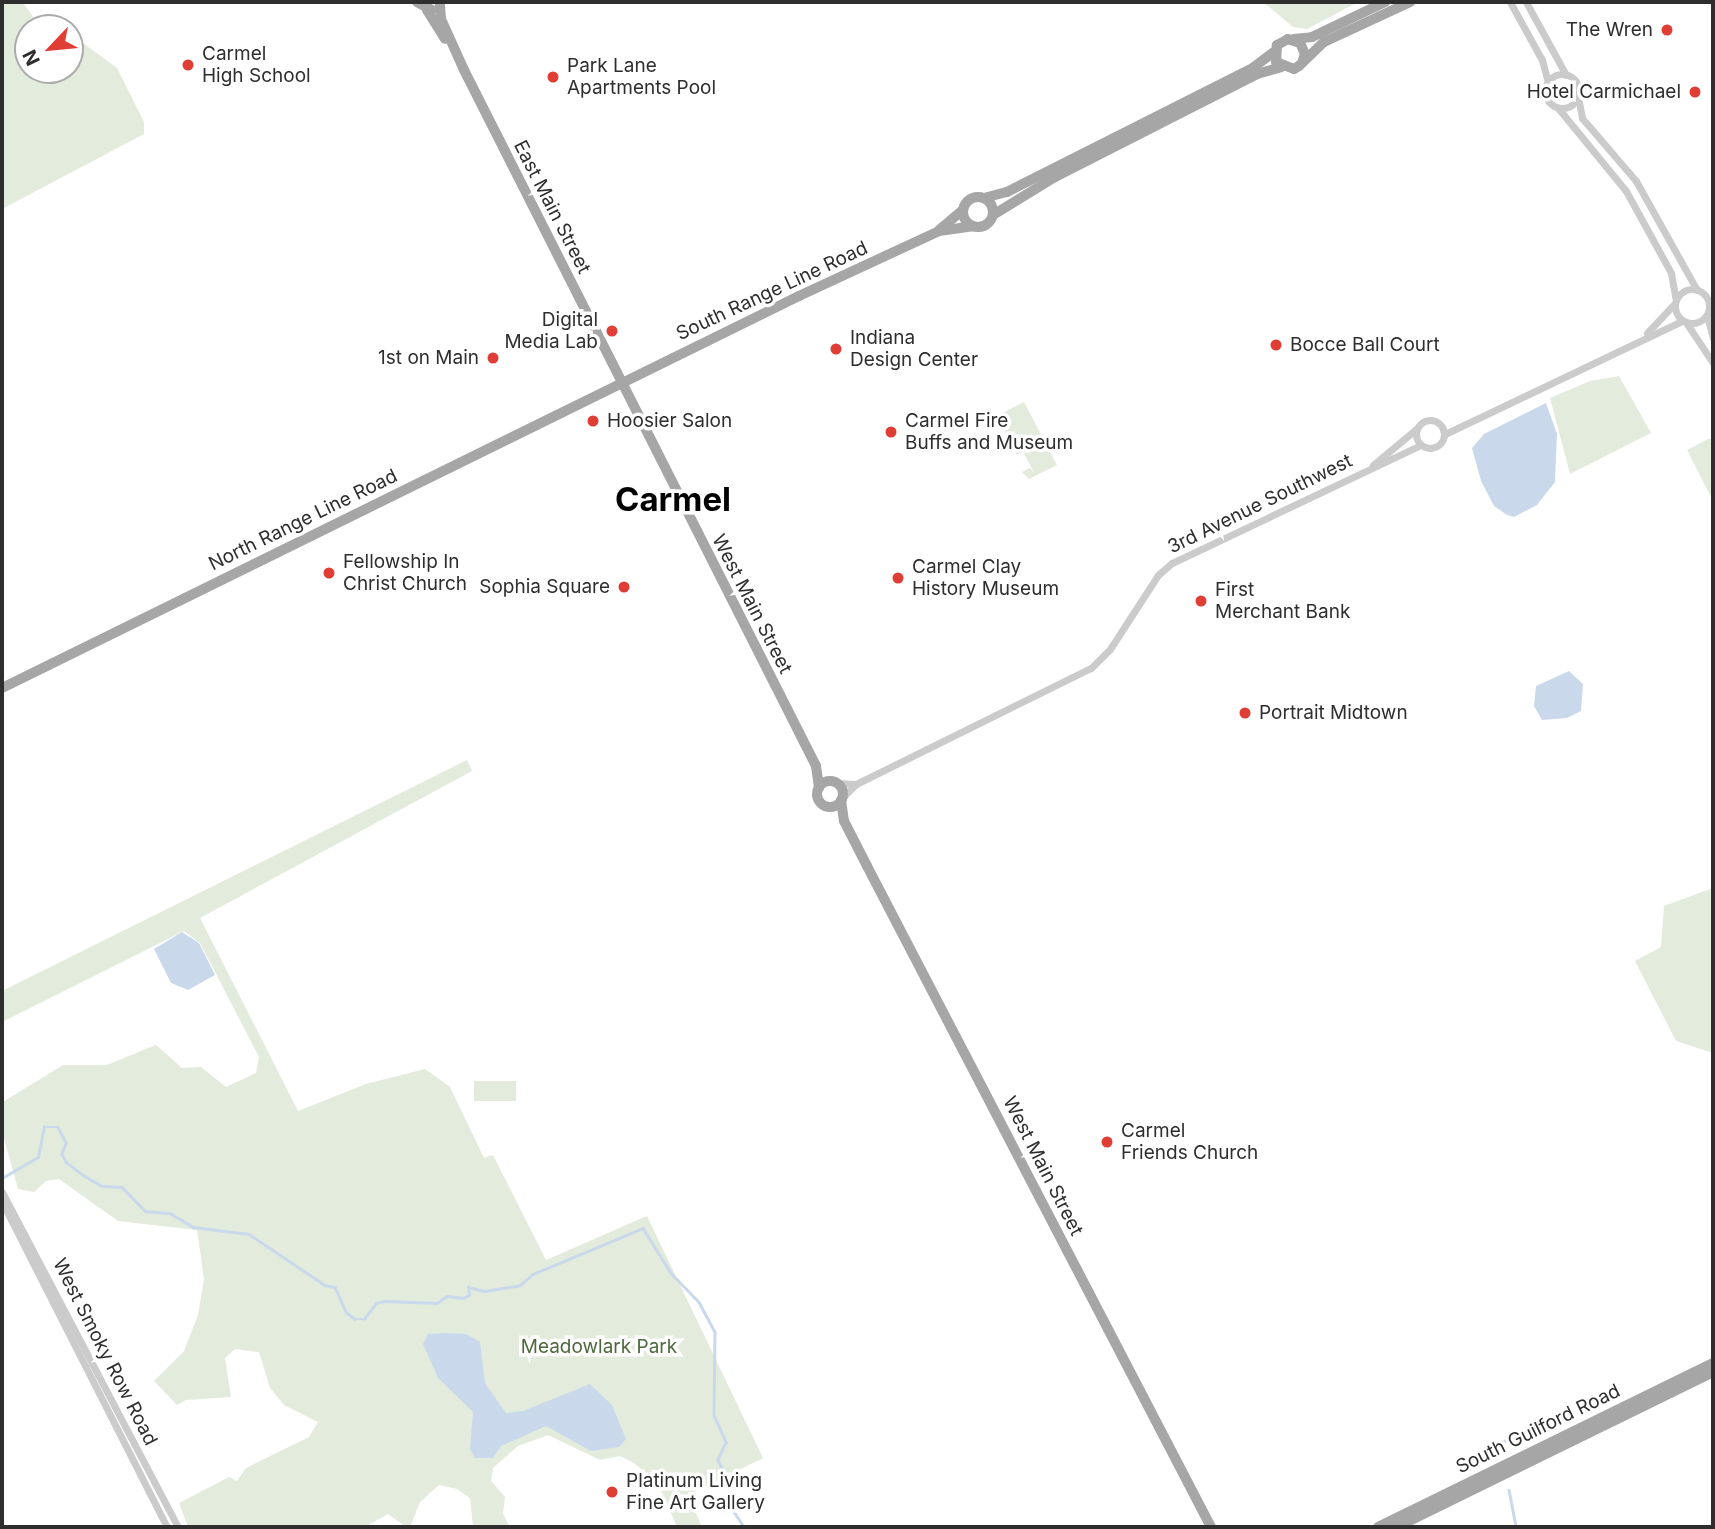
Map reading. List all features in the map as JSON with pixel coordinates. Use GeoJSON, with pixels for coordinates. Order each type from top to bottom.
{"type":"FeatureCollection","features":[{"type":"Feature","properties":{"kind":"main road","name":"East Main Street"},"geometry":{"type":"LineString","coordinates":[[417,2],[427,10],[453,47],[620,383]]}},
{"type":"Feature","properties":{"kind":"main road"},"geometry":{"type":"LineString","coordinates":[[1385,2],[1312,37],[1282,41],[1275,51],[1257,65],[1007,192],[970,200],[963,210],[973,226],[986,225],[993,215],[1055,177],[1253,76],[1281,67],[1291,69],[1329,39],[1410,2]]}},
{"type":"Feature","properties":{"kind":"main road","name":"East Main Street"},"geometry":{"type":"LineString","coordinates":[[442,4],[453,47]]}},
{"type":"Feature","properties":{"kind":"main road"},"geometry":{"type":"LineString","coordinates":[[427,10],[442,4]]}},
{"type":"Feature","properties":{"kind":"main road"},"geometry":{"type":"LineString","coordinates":[[1294,39],[1304,51],[1301,63]]}},
{"type":"Feature","properties":{"kind":"main road"},"geometry":{"type":"LineString","coordinates":[[1275,51],[1281,67]]}},
{"type":"Feature","properties":{"kind":"main road"},"geometry":{"type":"LineString","coordinates":[[984,198],[993,215]]}},
{"type":"Feature","properties":{"kind":"main road","name":"South Range Line Road"},"geometry":{"type":"LineString","coordinates":[[620,383],[939,231],[963,210]]}},
{"type":"Feature","properties":{"kind":"main road","name":"South Range Line Road"},"geometry":{"type":"LineString","coordinates":[[939,231],[973,226]]}},
{"type":"Feature","properties":{"kind":"main road","name":"North Range Line Road"},"geometry":{"type":"LineString","coordinates":[[2,688],[620,383]]}},
{"type":"Feature","properties":{"kind":"main road","name":"West Main Street"},"geometry":{"type":"LineString","coordinates":[[620,383],[816,766],[818,797],[844,821]]}},
{"type":"Feature","properties":{"kind":"main road","name":"West Main Street"},"geometry":{"type":"LineString","coordinates":[[816,766],[834,782],[842,798],[844,821],[1211,1527]]}},
{"type":"Feature","properties":{"kind":"main road"},"geometry":{"type":"LineString","coordinates":[[819,788],[834,782]]}},
{"type":"Feature","properties":{"kind":"main road"},"geometry":{"type":"LineString","coordinates":[[826,806],[842,798]]}},
{"type":"Feature","properties":{"kind":"main road","name":"South Guilford Road"},"geometry":{"type":"LineString","coordinates":[[1378,1527],[1713,1363]]}},
{"type":"Feature","properties":{"kind":"main road","name":"South Guilford Road"},"geometry":{"type":"LineString","coordinates":[[1397,1527],[1713,1372]]}},
{"type":"Feature","properties":{"kind":"street"},"geometry":{"type":"LineString","coordinates":[[1510,2],[1542,60],[1548,82],[1546,96],[1626,191],[1671,273],[1675,301],[1684,322],[1713,363]]}},
{"type":"Feature","properties":{"kind":"street"},"geometry":{"type":"LineString","coordinates":[[1526,2],[1566,75],[1578,84],[1581,118],[1636,181],[1699,291],[1708,299],[1713,338]]}},
{"type":"Feature","properties":{"kind":"street"},"geometry":{"type":"LineString","coordinates":[[1548,82],[1566,75]]}},
{"type":"Feature","properties":{"kind":"street"},"geometry":{"type":"LineString","coordinates":[[1558,108],[1568,107],[1578,97]]}},
{"type":"Feature","properties":{"kind":"street"},"geometry":{"type":"LineString","coordinates":[[1647,334],[1687,290],[1713,289]]}},
{"type":"Feature","properties":{"kind":"street"},"geometry":{"type":"LineString","coordinates":[[1468,423],[1441,425],[1427,420],[1416,429],[1420,445],[1437,446],[1445,434],[1468,423],[1647,334],[1684,322],[1697,323],[1710,311]]}},
{"type":"Feature","properties":{"kind":"street"},"geometry":{"type":"LineString","coordinates":[[1441,425],[1445,434]]}},
{"type":"Feature","properties":{"kind":"street","name":"3rd Avenue Southwest"},"geometry":{"type":"LineString","coordinates":[[1367,469],[1416,429]]}},
{"type":"Feature","properties":{"kind":"street","name":"3rd Avenue Southwest"},"geometry":{"type":"LineString","coordinates":[[856,784],[1054,688],[1105,655],[1158,575],[1172,564],[1420,445]]}},
{"type":"Feature","properties":{"kind":"street"},"geometry":{"type":"LineString","coordinates":[[834,782],[856,784]]}},
{"type":"Feature","properties":{"kind":"street"},"geometry":{"type":"LineString","coordinates":[[842,798],[856,784]]}},
{"type":"Feature","properties":{"kind":"street","name":"West Smoky Row Road"},"geometry":{"type":"LineString","coordinates":[[2,1196],[167,1527]]}},
{"type":"Feature","properties":{"kind":"street","name":"West Smoky Row Road"},"geometry":{"type":"LineString","coordinates":[[2,1196],[178,1527]]}},
{"type":"Feature","properties":{"kind":"green space"},"geometry":{"type":"Polygon","coordinates":[[[2,2],[24,4],[31,14],[14,14],[14,84],[84,84],[84,44],[117,68],[144,122],[144,134],[2,209],[2,2]]]}},
{"type":"Feature","properties":{"kind":"green space"},"geometry":{"type":"Polygon","coordinates":[[[1263,2],[1358,2],[1307,29],[1293,27],[1263,2]]]}},
{"type":"Feature","properties":{"kind":"green space"},"geometry":{"type":"Polygon","coordinates":[[[1619,376],[1651,433],[1570,474],[1550,398],[1590,381],[1619,376]]]}},
{"type":"Feature","properties":{"kind":"green space"},"geometry":{"type":"Polygon","coordinates":[[[1024,402],[1057,465],[1029,479],[1022,472],[1030,468],[1034,473],[1026,457],[1023,452],[1017,455],[997,416],[1024,402]]]}},
{"type":"Feature","properties":{"kind":"green space"},"geometry":{"type":"Polygon","coordinates":[[[1713,439],[1713,501],[1687,450],[1713,439]]]}},
{"type":"Feature","properties":{"kind":"green space","name":"Meadowlark Park"},"geometry":{"type":"Polygon","coordinates":[[[467,760],[472,771],[200,918],[298,1111],[366,1084],[425,1069],[450,1087],[484,1158],[493,1155],[546,1260],[647,1216],[763,1458],[688,1495],[702,1527],[677,1527],[658,1483],[634,1463],[620,1456],[600,1460],[548,1435],[518,1446],[493,1468],[491,1481],[505,1497],[503,1514],[510,1527],[473,1527],[470,1498],[457,1489],[439,1485],[420,1502],[411,1525],[406,1527],[388,1514],[365,1527],[188,1527],[179,1503],[229,1477],[237,1481],[246,1468],[309,1437],[318,1422],[284,1405],[270,1388],[259,1352],[235,1349],[225,1358],[231,1397],[186,1400],[177,1405],[154,1381],[184,1351],[198,1315],[204,1279],[197,1230],[118,1221],[59,1179],[46,1181],[34,1192],[18,1189],[2,1131],[3,1102],[63,1065],[107,1065],[156,1045],[182,1068],[201,1067],[226,1087],[256,1073],[259,1057],[200,943],[184,931],[2,1022],[2,991],[467,760]]]}},
{"type":"Feature","properties":{"kind":"green space"},"geometry":{"type":"Polygon","coordinates":[[[1713,888],[1713,1053],[1676,1041],[1635,961],[1661,947],[1664,906],[1713,888]]]}},
{"type":"Feature","properties":{"kind":"green space"},"geometry":{"type":"Polygon","coordinates":[[[474,1081],[516,1081],[516,1101],[474,1101],[474,1081]]]}},
{"type":"Feature","properties":{"kind":"water"},"geometry":{"type":"Polygon","coordinates":[[[1546,403],[1557,434],[1555,482],[1537,505],[1514,517],[1507,515],[1494,506],[1481,481],[1472,448],[1484,434],[1546,403]]]}},
{"type":"Feature","properties":{"kind":"water"},"geometry":{"type":"Polygon","coordinates":[[[1569,671],[1583,684],[1581,711],[1567,718],[1542,720],[1534,706],[1536,686],[1569,671]]]}},
{"type":"Feature","properties":{"kind":"water"},"geometry":{"type":"Polygon","coordinates":[[[182,932],[199,943],[215,975],[188,990],[171,983],[154,949],[182,932]]]}},
{"type":"Feature","properties":{"kind":"water"},"geometry":{"type":"Polygon","coordinates":[[[428,1334],[466,1334],[480,1342],[485,1383],[506,1413],[523,1411],[590,1384],[612,1405],[626,1439],[619,1447],[591,1451],[546,1426],[501,1446],[493,1458],[475,1458],[470,1449],[473,1412],[438,1378],[423,1344],[428,1334]]]}},
{"type":"Feature","properties":{"kind":"waterway"},"geometry":{"type":"LineString","coordinates":[[2,1178],[38,1157],[44,1127],[58,1127],[66,1143],[62,1154],[66,1162],[83,1175],[102,1186],[122,1187],[145,1211],[170,1213],[193,1227],[249,1234],[325,1285],[335,1287],[346,1312],[355,1319],[364,1319],[376,1303],[385,1301],[437,1303],[447,1296],[463,1298],[469,1295],[468,1287],[484,1291],[520,1285],[533,1274],[643,1228],[671,1273],[699,1302],[715,1332],[714,1415],[726,1442],[718,1460],[730,1484],[733,1510],[744,1527]]}},
{"type":"Feature","properties":{"kind":"waterway"},"geometry":{"type":"LineString","coordinates":[[1496,1459],[1493,1452],[1506,1440]]}},
{"type":"Feature","properties":{"kind":"waterway"},"geometry":{"type":"LineString","coordinates":[[1509,1490],[1516,1527]]}},
{"type":"Feature","properties":{"kind":"place","name":"The Wren"},"geometry":{"type":"Point","coordinates":[1667,30]}},
{"type":"Feature","properties":{"kind":"place","name":"Carmel High School"},"geometry":{"type":"Point","coordinates":[188,65]}},
{"type":"Feature","properties":{"kind":"place","name":"Park Lane Apartments Pool"},"geometry":{"type":"Point","coordinates":[553,77]}},
{"type":"Feature","properties":{"kind":"place","name":"Hotel Carmichael"},"geometry":{"type":"Point","coordinates":[1695,92]}},
{"type":"Feature","properties":{"kind":"place","name":"Digital Media Lab"},"geometry":{"type":"Point","coordinates":[612,331]}},
{"type":"Feature","properties":{"kind":"place","name":"Bocce Ball Court"},"geometry":{"type":"Point","coordinates":[1276,345]}},
{"type":"Feature","properties":{"kind":"place","name":"Indiana Design Center"},"geometry":{"type":"Point","coordinates":[836,349]}},
{"type":"Feature","properties":{"kind":"place","name":"1st on Main"},"geometry":{"type":"Point","coordinates":[493,358]}},
{"type":"Feature","properties":{"kind":"place","name":"Hoosier Salon"},"geometry":{"type":"Point","coordinates":[593,421]}},
{"type":"Feature","properties":{"kind":"place","name":"Carmel Fire Buffs and Museum"},"geometry":{"type":"Point","coordinates":[891,432]}},
{"type":"Feature","properties":{"kind":"place","name":"Fellowship In Christ Church"},"geometry":{"type":"Point","coordinates":[329,573]}},
{"type":"Feature","properties":{"kind":"place","name":"Carmel Clay History Museum"},"geometry":{"type":"Point","coordinates":[898,578]}},
{"type":"Feature","properties":{"kind":"place","name":"Sophia Square"},"geometry":{"type":"Point","coordinates":[624,587]}},
{"type":"Feature","properties":{"kind":"place","name":"First Merchant Bank"},"geometry":{"type":"Point","coordinates":[1201,601]}},
{"type":"Feature","properties":{"kind":"place","name":"Portrait Midtown"},"geometry":{"type":"Point","coordinates":[1245,713]}},
{"type":"Feature","properties":{"kind":"place","name":"Carmel Friends Church"},"geometry":{"type":"Point","coordinates":[1107,1142]}},
{"type":"Feature","properties":{"kind":"place","name":"Platinum Living Fine Art Gallery"},"geometry":{"type":"Point","coordinates":[612,1492]}},
{"type":"Feature","properties":{"kind":"district","name":"Carmel"},"geometry":{"type":"Point","coordinates":[673,500]}}]}
